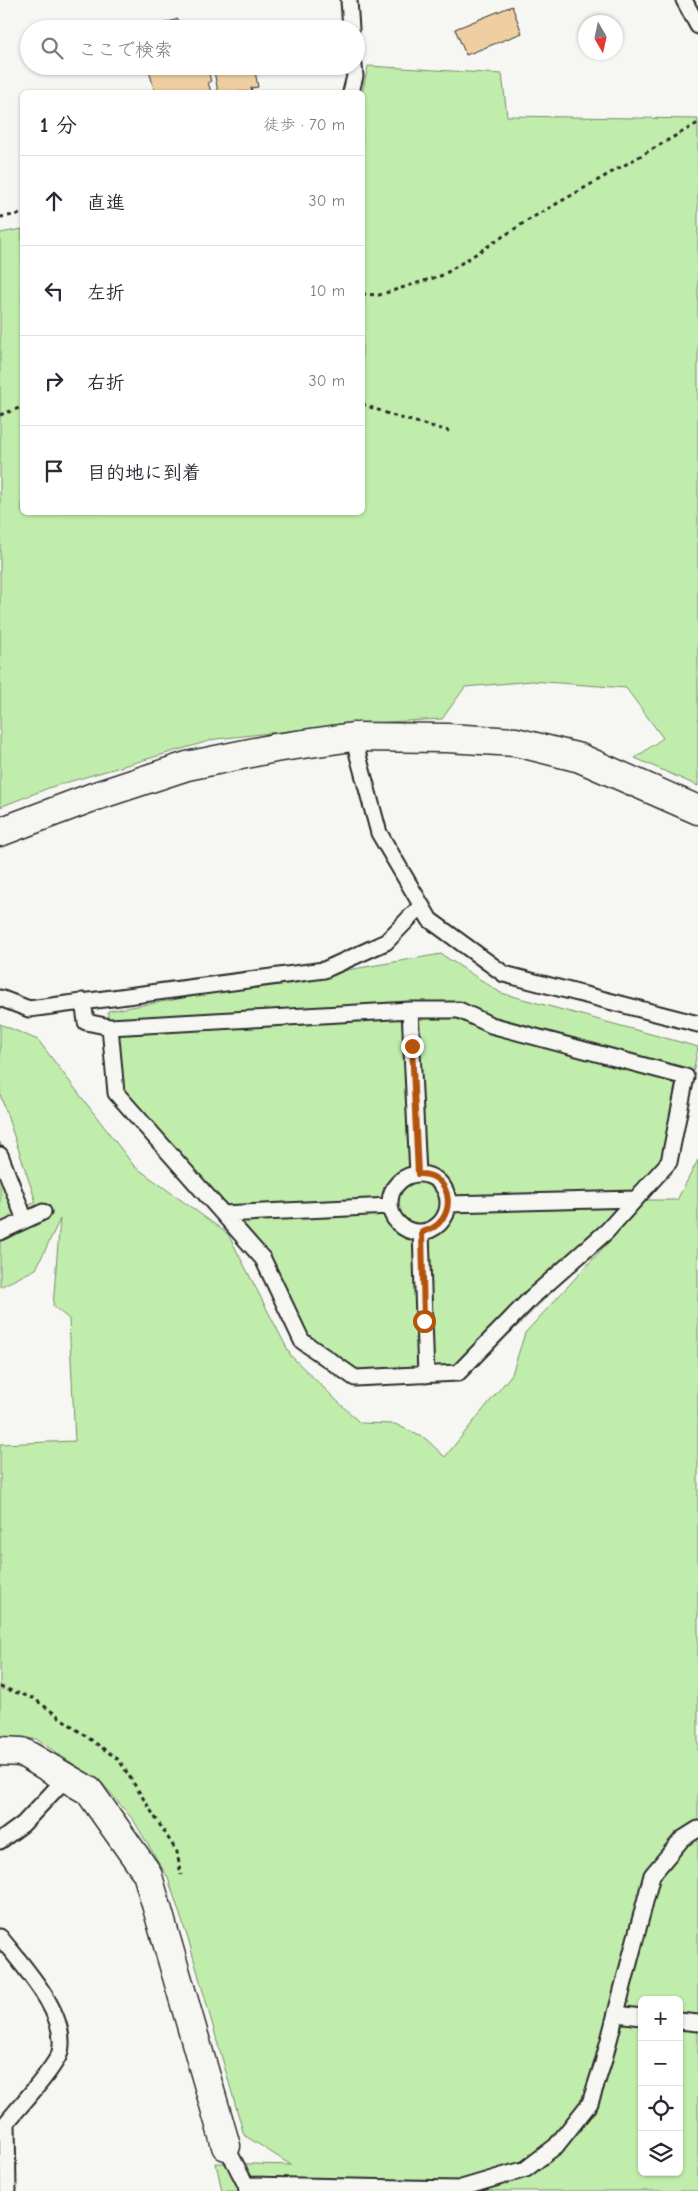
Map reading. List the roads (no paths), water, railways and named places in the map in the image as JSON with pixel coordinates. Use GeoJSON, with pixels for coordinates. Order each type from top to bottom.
{"type":"FeatureCollection","features":[{"type":"Feature","properties":{"kind":"street"},"geometry":{"type":"LineString","coordinates":[[0,832],[93,797],[187,766],[275,748],[353,737],[447,738],[516,742],[580,758],[698,810]]}},
{"type":"Feature","properties":{"kind":"street"},"geometry":{"type":"LineString","coordinates":[[0,1751],[22,1752],[89,1791],[147,1873],[226,2146]]}},
{"type":"Feature","properties":{"kind":"lane"},"geometry":{"type":"LineString","coordinates":[[349,0],[350,20]]}},
{"type":"Feature","properties":{"kind":"lane"},"geometry":{"type":"LineString","coordinates":[[684,0],[698,26]]}},
{"type":"Feature","properties":{"kind":"lane"},"geometry":{"type":"LineString","coordinates":[[352,90],[355,75]]}},
{"type":"Feature","properties":{"kind":"lane"},"geometry":{"type":"LineString","coordinates":[[353,737],[379,833],[430,920],[504,974],[698,1024]]}},
{"type":"Feature","properties":{"kind":"lane"},"geometry":{"type":"LineString","coordinates":[[0,998],[29,1009],[324,970],[386,942],[421,906]]}},
{"type":"Feature","properties":{"kind":"lane"},"geometry":{"type":"LineString","coordinates":[[83,1001],[86,1022],[110,1027],[410,1010],[459,1010],[491,1025],[686,1077],[669,1162],[607,1231],[531,1298],[458,1373],[355,1378],[302,1341],[263,1259],[116,1093],[110,1027]]}},
{"type":"Feature","properties":{"kind":"lane"},"geometry":{"type":"LineString","coordinates":[[410,1010],[418,1174]]}},
{"type":"Feature","properties":{"kind":"lane"},"geometry":{"type":"LineString","coordinates":[[0,1155],[25,1220]]}},
{"type":"Feature","properties":{"kind":"lane"},"geometry":{"type":"LineString","coordinates":[[418,1174],[433,1177],[446,1190],[448,1204],[444,1218],[439,1225],[431,1230],[411,1232],[395,1220],[390,1206],[391,1192],[397,1183],[405,1177],[418,1174]]}},
{"type":"Feature","properties":{"kind":"lane"},"geometry":{"type":"LineString","coordinates":[[448,1204],[635,1199]]}},
{"type":"Feature","properties":{"kind":"lane"},"geometry":{"type":"LineString","coordinates":[[223,1214],[390,1206]]}},
{"type":"Feature","properties":{"kind":"lane"},"geometry":{"type":"LineString","coordinates":[[0,1232],[44,1212]]}},
{"type":"Feature","properties":{"kind":"lane"},"geometry":{"type":"LineString","coordinates":[[422,1232],[426,1375]]}},
{"type":"Feature","properties":{"kind":"lane"},"geometry":{"type":"LineString","coordinates":[[0,1841],[23,1824],[66,1778]]}},
{"type":"Feature","properties":{"kind":"lane"},"geometry":{"type":"LineString","coordinates":[[226,2146],[247,2188],[458,2189],[526,2169],[556,2146],[590,2103],[616,2014],[652,1875],[682,1839],[698,1829]]}},
{"type":"Feature","properties":{"kind":"lane"},"geometry":{"type":"LineString","coordinates":[[0,1937],[40,1989],[53,2011],[61,2033],[60,2054],[7,2122],[8,2191]]}},
{"type":"Feature","properties":{"kind":"lane"},"geometry":{"type":"LineString","coordinates":[[616,2014],[638,2017]]}},
{"type":"Feature","properties":{"kind":"lane"},"geometry":{"type":"LineString","coordinates":[[683,2021],[698,2023]]}}]}
